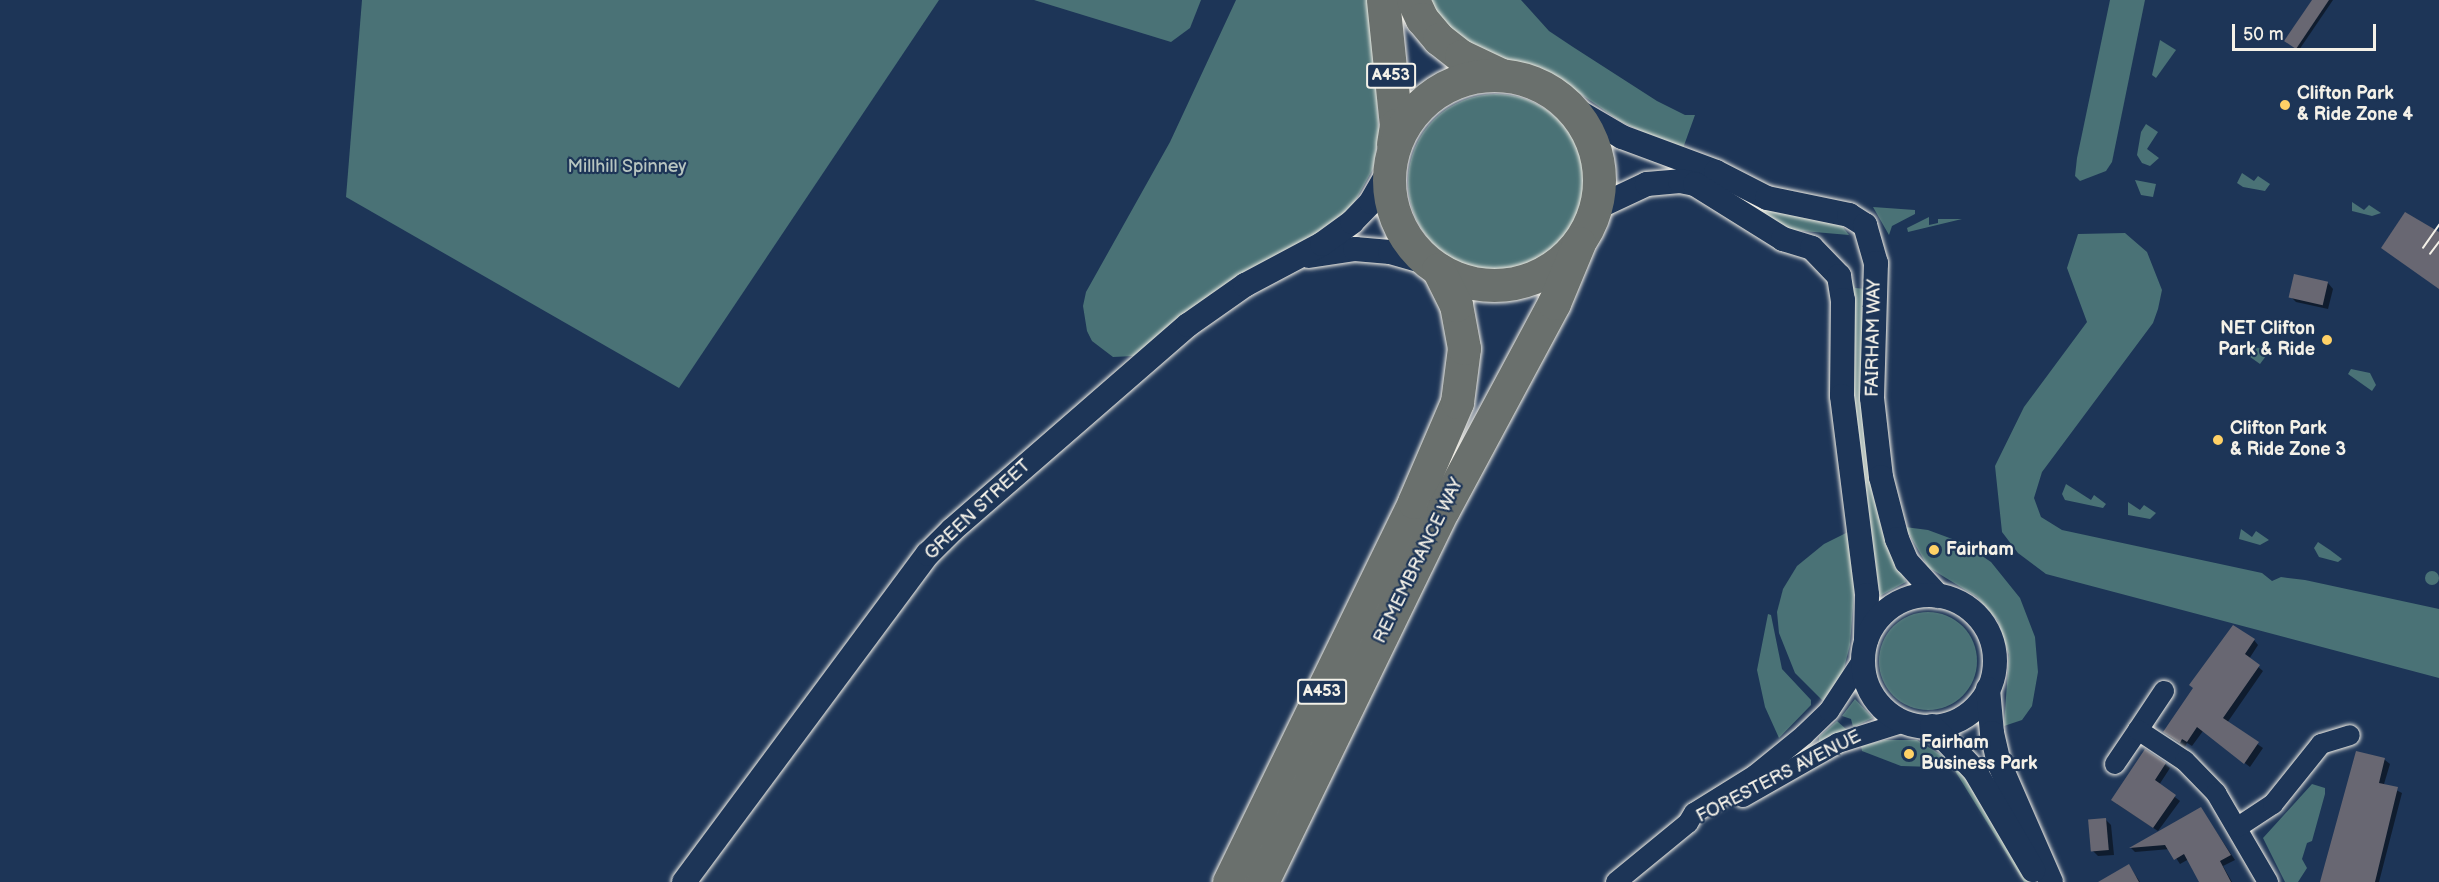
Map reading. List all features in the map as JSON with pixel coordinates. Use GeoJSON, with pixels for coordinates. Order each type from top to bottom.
{"type":"FeatureCollection","features":[{"type":"Feature","properties":{"kind":"highway","name":"A453"},"geometry":{"type":"LineString","coordinates":[[1383,0],[1396,125],[1391,162]]}},
{"type":"Feature","properties":{"kind":"highway"},"geometry":{"type":"LineString","coordinates":[[1413,0],[1422,19],[1439,39],[1461,56],[1499,74],[1538,84],[1571,107],[1587,129],[1597,154],[1600,181],[1596,208],[1579,243],[1547,270],[1529,279],[1498,285],[1466,282],[1433,266],[1414,249],[1394,212],[1391,162],[1403,126],[1421,104],[1444,87],[1470,77],[1499,74]]}},
{"type":"Feature","properties":{"kind":"highway","name":"REMEMBRANCE WAY"},"geometry":{"type":"LineString","coordinates":[[1262,882],[1443,510],[1554,303],[1579,243]]}},
{"type":"Feature","properties":{"kind":"highway","name":"REMEMBRANCE WAY"},"geometry":{"type":"LineString","coordinates":[[1229,882],[1414,502],[1457,402],[1464,348],[1456,305],[1433,266]]}},
{"type":"Feature","properties":{"kind":"street","name":"FAIRHAM WAY"},"geometry":{"type":"LineString","coordinates":[[1571,107],[1622,137],[1716,172],[1767,198],[1849,214],[1869,232],[1876,263],[1872,398],[1881,477],[1894,530],[1908,562],[1938,596]]}},
{"type":"Feature","properties":{"kind":"street","name":"GREEN STREET"},"geometry":{"type":"LineString","coordinates":[[684,882],[908,582],[952,530],[1188,324],[1245,285],[1292,260],[1352,222],[1371,202],[1391,162]]}},
{"type":"Feature","properties":{"kind":"street","name":"FAIRHAM WAY"},"geometry":{"type":"LineString","coordinates":[[1596,208],[1632,189],[1680,181],[1711,192],[1783,239],[1812,248],[1832,265],[1842,286],[1842,396],[1867,594],[1864,649]]}},
{"type":"Feature","properties":{"kind":"street","name":"GREEN STREET"},"geometry":{"type":"LineString","coordinates":[[1292,260],[1356,249],[1390,252],[1433,266]]}},
{"type":"Feature","properties":{"kind":"street"},"geometry":{"type":"LineString","coordinates":[[1988,689],[1971,711],[1932,726],[1905,722],[1878,704],[1864,675],[1864,649],[1889,608],[1912,597],[1938,596],[1961,603],[1986,630],[1994,665],[1988,689],[1992,733],[1999,764],[2051,882]]}},
{"type":"Feature","properties":{"kind":"street","name":"FORESTERS AVENUE"},"geometry":{"type":"LineString","coordinates":[[1616,882],[1688,823],[1694,813],[1755,775],[1804,735],[1829,711],[1864,649]]}},
{"type":"Feature","properties":{"kind":"street"},"geometry":{"type":"LineString","coordinates":[[2115,764],[2164,691]]}},
{"type":"Feature","properties":{"kind":"street","name":"FORESTERS AVENUE"},"geometry":{"type":"LineString","coordinates":[[1688,823],[1699,823],[1838,743],[1905,722]]}},
{"type":"Feature","properties":{"kind":"street"},"geometry":{"type":"LineString","coordinates":[[1932,726],[1975,771],[2041,882]]}},
{"type":"Feature","properties":{"kind":"street"},"geometry":{"type":"LineString","coordinates":[[2138,730],[2204,777],[2238,827],[2268,882]]}},
{"type":"Feature","properties":{"kind":"street"},"geometry":{"type":"LineString","coordinates":[[2238,827],[2273,804],[2321,744],[2350,735]]}},
{"type":"Feature","properties":{"kind":"green space","name":"Millhill Spinney"},"geometry":{"type":"Polygon","coordinates":[[[362,0],[939,0],[679,388],[346,197],[362,0]]]}},
{"type":"Feature","properties":{"kind":"green space"},"geometry":{"type":"Polygon","coordinates":[[[1034,0],[1201,0],[1190,28],[1171,42],[1034,0]]]}},
{"type":"Feature","properties":{"kind":"green space"},"geometry":{"type":"Polygon","coordinates":[[[1236,0],[1370,0],[1379,131],[1373,169],[1348,214],[1172,326],[1134,356],[1113,357],[1092,341],[1087,331],[1083,306],[1086,292],[1170,142],[1236,0]]]}},
{"type":"Feature","properties":{"kind":"green space"},"geometry":{"type":"Polygon","coordinates":[[[1425,0],[1521,0],[1549,31],[1573,47],[1657,101],[1685,115],[1695,115],[1682,151],[1620,121],[1547,71],[1495,58],[1461,42],[1425,0]]]}},
{"type":"Feature","properties":{"kind":"green space"},"geometry":{"type":"Polygon","coordinates":[[[2110,0],[2145,0],[2112,162],[2106,171],[2080,181],[2075,176],[2077,158],[2110,0]]]}},
{"type":"Feature","properties":{"kind":"green space"},"geometry":{"type":"Polygon","coordinates":[[[2160,40],[2176,50],[2156,78],[2152,75],[2160,40]]]}},
{"type":"Feature","properties":{"kind":"green space"},"geometry":{"type":"Polygon","coordinates":[[[1496,94],[1530,101],[1545,109],[1558,120],[1569,133],[1577,148],[1584,182],[1577,216],[1569,231],[1558,244],[1545,255],[1530,263],[1496,270],[1462,263],[1447,255],[1434,244],[1423,231],[1415,216],[1408,182],[1415,148],[1423,133],[1434,120],[1447,109],[1462,101],[1496,94]]]}},
{"type":"Feature","properties":{"kind":"green space"},"geometry":{"type":"Polygon","coordinates":[[[2146,124],[2158,132],[2147,149],[2159,158],[2150,166],[2142,163],[2137,155],[2141,132],[2146,124]]]}},
{"type":"Feature","properties":{"kind":"green space"},"geometry":{"type":"Polygon","coordinates":[[[2242,173],[2254,181],[2258,176],[2270,184],[2265,191],[2243,187],[2237,183],[2242,173]]]}},
{"type":"Feature","properties":{"kind":"green space"},"geometry":{"type":"Polygon","coordinates":[[[2135,180],[2156,184],[2153,197],[2141,195],[2135,180]]]}},
{"type":"Feature","properties":{"kind":"green space"},"geometry":{"type":"Polygon","coordinates":[[[2352,202],[2364,210],[2369,205],[2381,213],[2372,216],[2352,211],[2352,202]]]}},
{"type":"Feature","properties":{"kind":"green space"},"geometry":{"type":"Polygon","coordinates":[[[1760,207],[1842,226],[1849,235],[1791,230],[1758,210],[1760,207]]]}},
{"type":"Feature","properties":{"kind":"green space"},"geometry":{"type":"Polygon","coordinates":[[[1873,207],[1915,210],[1915,214],[1892,226],[1889,235],[1873,207]]]}},
{"type":"Feature","properties":{"kind":"green space"},"geometry":{"type":"Polygon","coordinates":[[[1929,217],[1929,225],[1938,223],[1938,219],[1962,219],[1908,232],[1907,228],[1929,217]]]}},
{"type":"Feature","properties":{"kind":"green space"},"geometry":{"type":"Polygon","coordinates":[[[2125,233],[2147,252],[2162,290],[2158,309],[2153,323],[2042,472],[2034,498],[2041,517],[2062,530],[2262,573],[2272,581],[2281,577],[2305,580],[2439,609],[2439,678],[2046,574],[2018,553],[2002,532],[1995,466],[2024,407],[2087,322],[2067,268],[2078,234],[2125,233]]]}},
{"type":"Feature","properties":{"kind":"green space"},"geometry":{"type":"Polygon","coordinates":[[[1851,277],[1855,288],[1866,289],[1872,486],[1886,540],[1906,582],[1880,596],[1851,393],[1851,277]]]}},
{"type":"Feature","properties":{"kind":"green space"},"geometry":{"type":"Polygon","coordinates":[[[2239,344],[2264,349],[2266,356],[2260,364],[2236,347],[2239,344]]]}},
{"type":"Feature","properties":{"kind":"green space"},"geometry":{"type":"Polygon","coordinates":[[[2351,369],[2370,373],[2376,385],[2372,391],[2348,374],[2351,369]]]}},
{"type":"Feature","properties":{"kind":"green space"},"geometry":{"type":"Polygon","coordinates":[[[2066,484],[2091,500],[2094,495],[2106,504],[2103,508],[2065,500],[2062,494],[2066,484]]]}},
{"type":"Feature","properties":{"kind":"green space"},"geometry":{"type":"Polygon","coordinates":[[[2128,502],[2140,510],[2144,505],[2156,513],[2150,519],[2128,515],[2128,502]]]}},
{"type":"Feature","properties":{"kind":"green space"},"geometry":{"type":"Polygon","coordinates":[[[1905,527],[1928,530],[1963,543],[1991,562],[2020,598],[2035,637],[2038,672],[2032,706],[2022,720],[2004,726],[2009,655],[1998,621],[1977,597],[1928,567],[1905,527]]]}},
{"type":"Feature","properties":{"kind":"green space"},"geometry":{"type":"Polygon","coordinates":[[[2241,529],[2252,537],[2256,531],[2269,540],[2260,545],[2239,539],[2241,529]]]}},
{"type":"Feature","properties":{"kind":"green space"},"geometry":{"type":"Polygon","coordinates":[[[1848,532],[1855,580],[1850,645],[1843,672],[1823,701],[1795,673],[1779,633],[1777,612],[1783,589],[1797,566],[1824,544],[1848,532]]]}},
{"type":"Feature","properties":{"kind":"green space"},"geometry":{"type":"Polygon","coordinates":[[[2318,542],[2342,559],[2338,562],[2319,557],[2314,548],[2318,542]]]}},
{"type":"Feature","properties":{"kind":"green space"},"geometry":{"type":"Polygon","coordinates":[[[2432,571],[2437,573],[2439,578],[2437,583],[2432,585],[2427,583],[2425,578],[2427,573],[2432,571]]]}},
{"type":"Feature","properties":{"kind":"green space"},"geometry":{"type":"Polygon","coordinates":[[[1928,612],[1947,616],[1962,627],[1973,642],[1977,661],[1973,680],[1962,695],[1947,706],[1928,710],[1909,706],[1894,695],[1883,680],[1879,661],[1883,642],[1894,627],[1909,616],[1928,612]]]}},
{"type":"Feature","properties":{"kind":"green space"},"geometry":{"type":"Polygon","coordinates":[[[1768,614],[1771,615],[1782,669],[1811,700],[1811,705],[1779,738],[1765,707],[1757,670],[1768,614]]]}},
{"type":"Feature","properties":{"kind":"green space"},"geometry":{"type":"Polygon","coordinates":[[[1855,699],[1873,718],[1853,727],[1851,719],[1842,716],[1855,699]]]}},
{"type":"Feature","properties":{"kind":"green space"},"geometry":{"type":"Polygon","coordinates":[[[1837,721],[1847,730],[1819,743],[1819,737],[1837,721]]]}},
{"type":"Feature","properties":{"kind":"green space"},"geometry":{"type":"Polygon","coordinates":[[[1885,740],[1917,740],[1951,761],[1933,767],[1901,766],[1862,751],[1861,746],[1885,740]]]}},
{"type":"Feature","properties":{"kind":"green space"},"geometry":{"type":"Polygon","coordinates":[[[1955,764],[1964,774],[2030,882],[2024,882],[1952,766],[1955,764]]]}},
{"type":"Feature","properties":{"kind":"green space"},"geometry":{"type":"Polygon","coordinates":[[[2312,784],[2325,788],[2325,794],[2312,841],[2307,843],[2302,859],[2307,868],[2298,882],[2285,882],[2263,838],[2312,784]]]}},
{"type":"Feature","properties":{"kind":"building"},"geometry":{"type":"Polygon","coordinates":[[[2312,0],[2329,0],[2296,49],[2284,41],[2312,0]]]}},
{"type":"Feature","properties":{"kind":"building"},"geometry":{"type":"Polygon","coordinates":[[[2405,212],[2439,232],[2439,289],[2381,248],[2405,212]]]}},
{"type":"Feature","properties":{"kind":"building"},"geometry":{"type":"Polygon","coordinates":[[[2294,274],[2328,282],[2323,305],[2289,297],[2294,274]]]}},
{"type":"Feature","properties":{"kind":"building"},"geometry":{"type":"Polygon","coordinates":[[[2233,625],[2255,639],[2245,654],[2260,665],[2223,718],[2259,742],[2244,764],[2197,727],[2187,742],[2182,739],[2180,743],[2163,732],[2193,688],[2189,685],[2233,625]]]}},
{"type":"Feature","properties":{"kind":"building"},"geometry":{"type":"Polygon","coordinates":[[[2145,749],[2166,763],[2155,780],[2176,795],[2153,828],[2111,800],[2145,749]]]}},
{"type":"Feature","properties":{"kind":"building"},"geometry":{"type":"Polygon","coordinates":[[[2356,751],[2385,758],[2379,783],[2398,787],[2375,882],[2320,882],[2356,751]]]}},
{"type":"Feature","properties":{"kind":"building"},"geometry":{"type":"Polygon","coordinates":[[[2201,807],[2231,855],[2220,861],[2231,882],[2199,882],[2184,854],[2174,860],[2165,845],[2129,848],[2201,807]]]}},
{"type":"Feature","properties":{"kind":"building"},"geometry":{"type":"Polygon","coordinates":[[[2106,818],[2109,850],[2091,851],[2088,820],[2106,818]]]}},
{"type":"Feature","properties":{"kind":"building"},"geometry":{"type":"Polygon","coordinates":[[[2129,864],[2139,882],[2098,882],[2129,864]]]}},
{"type":"Feature","properties":{"kind":"tram line"},"geometry":{"type":"LineString","coordinates":[[2423,248],[2439,225]]}},
{"type":"Feature","properties":{"kind":"tram line"},"geometry":{"type":"LineString","coordinates":[[2430,254],[2439,242]]}},
{"type":"Feature","properties":{"kind":"place","name":"Clifton Park & Ride Zone 4"},"geometry":{"type":"Point","coordinates":[2285,105]}},
{"type":"Feature","properties":{"kind":"place","name":"NET Clifton Park & Ride"},"geometry":{"type":"Point","coordinates":[2327,340]}},
{"type":"Feature","properties":{"kind":"place","name":"Clifton Park & Ride Zone 3"},"geometry":{"type":"Point","coordinates":[2218,440]}},
{"type":"Feature","properties":{"kind":"place","name":"Fairham"},"geometry":{"type":"Point","coordinates":[1934,550]}},
{"type":"Feature","properties":{"kind":"place","name":"Fairham Business Park"},"geometry":{"type":"Point","coordinates":[1909,754]}}]}
